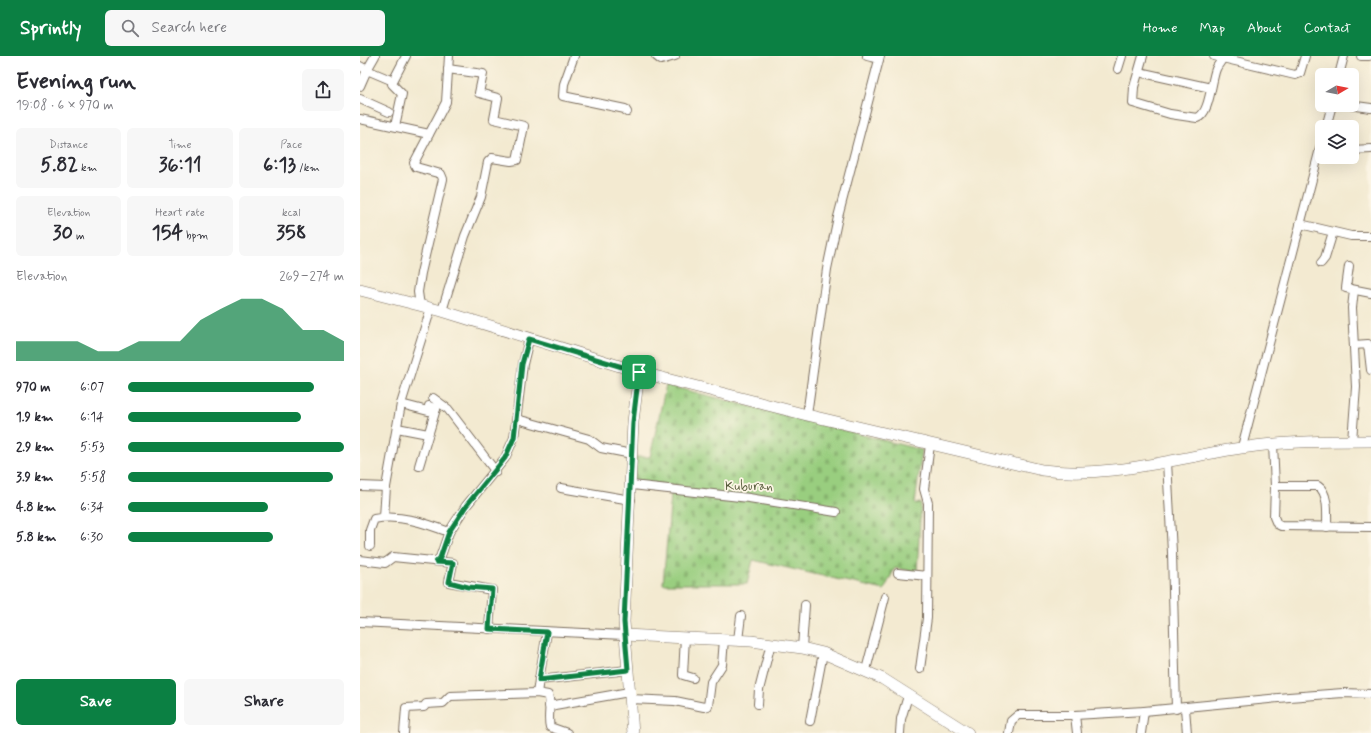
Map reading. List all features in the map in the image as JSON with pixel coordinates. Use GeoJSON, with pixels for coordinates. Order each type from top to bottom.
{"type":"FeatureCollection","features":[{"type":"Feature","properties":{"kind":"main road"},"geometry":{"type":"LineString","coordinates":[[360,290],[431,308],[639,372],[930,445],[1055,472],[1104,471],[1136,468],[1242,447],[1273,444],[1371,441]]}},
{"type":"Feature","properties":{"kind":"main road"},"geometry":{"type":"LineString","coordinates":[[633,733],[624,635],[632,485],[633,422],[639,372]]}},
{"type":"Feature","properties":{"kind":"main road"},"geometry":{"type":"LineString","coordinates":[[624,635],[738,640],[802,648],[823,653],[866,670],[968,733]]}},
{"type":"Feature","properties":{"kind":"street"},"geometry":{"type":"LineString","coordinates":[[360,86],[364,68],[375,56]]}},
{"type":"Feature","properties":{"kind":"street"},"geometry":{"type":"LineString","coordinates":[[395,126],[402,94],[392,84],[406,56]]}},
{"type":"Feature","properties":{"kind":"street"},"geometry":{"type":"LineString","coordinates":[[431,308],[418,292],[443,179],[441,174],[416,167],[414,164],[446,102],[449,56]]}},
{"type":"Feature","properties":{"kind":"street"},"geometry":{"type":"LineString","coordinates":[[574,56],[564,84],[563,96],[625,109],[628,112]]}},
{"type":"Feature","properties":{"kind":"street"},"geometry":{"type":"LineString","coordinates":[[656,56],[661,60],[675,56]]}},
{"type":"Feature","properties":{"kind":"street"},"geometry":{"type":"LineString","coordinates":[[807,415],[827,268],[880,58],[867,56]]}},
{"type":"Feature","properties":{"kind":"street"},"geometry":{"type":"LineString","coordinates":[[1118,69],[1122,56]]}},
{"type":"Feature","properties":{"kind":"street"},"geometry":{"type":"LineString","coordinates":[[1143,56],[1138,72],[1132,103],[1170,114],[1193,118],[1201,117],[1205,111],[1216,69],[1224,57]]}},
{"type":"Feature","properties":{"kind":"street"},"geometry":{"type":"LineString","coordinates":[[1214,56],[1224,57],[1297,75],[1300,73],[1305,56]]}},
{"type":"Feature","properties":{"kind":"street"},"geometry":{"type":"LineString","coordinates":[[1341,68],[1344,56]]}},
{"type":"Feature","properties":{"kind":"street"},"geometry":{"type":"LineString","coordinates":[[1361,56],[1369,56]]}},
{"type":"Feature","properties":{"kind":"street"},"geometry":{"type":"LineString","coordinates":[[364,68],[393,81]]}},
{"type":"Feature","properties":{"kind":"street"},"geometry":{"type":"LineString","coordinates":[[384,517],[386,487],[401,404],[431,308],[465,236],[481,197],[488,162],[492,158],[511,161],[517,160],[524,126],[494,120],[498,98],[479,94],[482,74],[448,69]]}},
{"type":"Feature","properties":{"kind":"street"},"geometry":{"type":"LineString","coordinates":[[1138,72],[1211,88]]}},
{"type":"Feature","properties":{"kind":"street"},"geometry":{"type":"LineString","coordinates":[[360,99],[389,112]]}},
{"type":"Feature","properties":{"kind":"street"},"geometry":{"type":"LineString","coordinates":[[1359,106],[1371,108]]}},
{"type":"Feature","properties":{"kind":"street"},"geometry":{"type":"LineString","coordinates":[[360,119],[430,134]]}},
{"type":"Feature","properties":{"kind":"street"},"geometry":{"type":"LineString","coordinates":[[1359,150],[1371,150]]}},
{"type":"Feature","properties":{"kind":"street"},"geometry":{"type":"LineString","coordinates":[[1242,447],[1316,164]]}},
{"type":"Feature","properties":{"kind":"street"},"geometry":{"type":"LineString","coordinates":[[1300,224],[1356,237],[1371,236]]}},
{"type":"Feature","properties":{"kind":"street"},"geometry":{"type":"LineString","coordinates":[[1321,263],[1325,258],[1333,232]]}},
{"type":"Feature","properties":{"kind":"street"},"geometry":{"type":"LineString","coordinates":[[1348,266],[1346,287],[1371,293]]}},
{"type":"Feature","properties":{"kind":"street"},"geometry":{"type":"LineString","coordinates":[[1352,441],[1356,387],[1352,308],[1354,290]]}},
{"type":"Feature","properties":{"kind":"street"},"geometry":{"type":"LineString","coordinates":[[436,562],[440,558],[449,532],[476,492],[496,472],[505,458],[514,438],[522,364],[529,339]]}},
{"type":"Feature","properties":{"kind":"street"},"geometry":{"type":"LineString","coordinates":[[1354,345],[1368,344],[1371,370]]}},
{"type":"Feature","properties":{"kind":"street"},"geometry":{"type":"LineString","coordinates":[[401,404],[428,411],[429,406],[436,403],[448,409],[496,472]]}},
{"type":"Feature","properties":{"kind":"street"},"geometry":{"type":"LineString","coordinates":[[419,466],[436,403]]}},
{"type":"Feature","properties":{"kind":"street"},"geometry":{"type":"LineString","coordinates":[[517,419],[589,439],[602,448],[632,454]]}},
{"type":"Feature","properties":{"kind":"street"},"geometry":{"type":"LineString","coordinates":[[397,428],[428,434]]}},
{"type":"Feature","properties":{"kind":"street"},"geometry":{"type":"LineString","coordinates":[[1273,444],[1275,486],[1274,517],[1277,524],[1281,526],[1371,527]]}},
{"type":"Feature","properties":{"kind":"street"},"geometry":{"type":"LineString","coordinates":[[920,669],[927,618],[928,499],[924,489],[930,445]]}},
{"type":"Feature","properties":{"kind":"street"},"geometry":{"type":"LineString","coordinates":[[1167,462],[1172,552],[1176,709]]}},
{"type":"Feature","properties":{"kind":"street"},"geometry":{"type":"LineString","coordinates":[[632,485],[750,498],[836,512]]}},
{"type":"Feature","properties":{"kind":"street"},"geometry":{"type":"LineString","coordinates":[[360,486],[386,487]]}},
{"type":"Feature","properties":{"kind":"street"},"geometry":{"type":"LineString","coordinates":[[1275,486],[1318,486],[1322,489],[1327,527]]}},
{"type":"Feature","properties":{"kind":"street"},"geometry":{"type":"LineString","coordinates":[[561,488],[630,500]]}},
{"type":"Feature","properties":{"kind":"street"},"geometry":{"type":"LineString","coordinates":[[370,546],[370,530],[374,518],[384,517],[417,521],[449,532]]}},
{"type":"Feature","properties":{"kind":"street"},"geometry":{"type":"LineString","coordinates":[[360,560],[385,563],[393,557],[453,563],[449,582],[468,587],[492,589],[489,629]]}},
{"type":"Feature","properties":{"kind":"street"},"geometry":{"type":"LineString","coordinates":[[898,573],[927,576]]}},
{"type":"Feature","properties":{"kind":"street"},"geometry":{"type":"LineString","coordinates":[[866,670],[885,597]]}},
{"type":"Feature","properties":{"kind":"street"},"geometry":{"type":"LineString","coordinates":[[802,648],[805,605]]}},
{"type":"Feature","properties":{"kind":"street"},"geometry":{"type":"LineString","coordinates":[[738,640],[741,616]]}},
{"type":"Feature","properties":{"kind":"street"},"geometry":{"type":"LineString","coordinates":[[360,622],[624,635]]}},
{"type":"Feature","properties":{"kind":"street"},"geometry":{"type":"LineString","coordinates":[[537,693],[547,632]]}},
{"type":"Feature","properties":{"kind":"street"},"geometry":{"type":"LineString","coordinates":[[685,637],[683,675],[693,678]]}},
{"type":"Feature","properties":{"kind":"street"},"geometry":{"type":"LineString","coordinates":[[549,706],[630,695],[675,701],[704,707],[708,706],[711,682],[722,665],[724,639]]}},
{"type":"Feature","properties":{"kind":"street"},"geometry":{"type":"LineString","coordinates":[[758,704],[759,690],[771,644]]}},
{"type":"Feature","properties":{"kind":"street"},"geometry":{"type":"LineString","coordinates":[[810,721],[823,653]]}},
{"type":"Feature","properties":{"kind":"street"},"geometry":{"type":"LineString","coordinates":[[539,680],[628,670]]}},
{"type":"Feature","properties":{"kind":"street"},"geometry":{"type":"LineString","coordinates":[[404,733],[406,708],[424,707],[426,704],[443,703],[450,696],[537,693],[548,695],[550,727],[567,733]]}},
{"type":"Feature","properties":{"kind":"street"},"geometry":{"type":"LineString","coordinates":[[1009,733],[1011,721],[1018,715],[1075,715],[1144,711],[1289,697],[1343,693],[1371,694]]}},
{"type":"Feature","properties":{"kind":"street"},"geometry":{"type":"LineString","coordinates":[[900,733],[901,719],[908,696]]}},
{"type":"Feature","properties":{"kind":"street"},"geometry":{"type":"LineString","coordinates":[[1185,708],[1187,733]]}},
{"type":"Feature","properties":{"kind":"street"},"geometry":{"type":"LineString","coordinates":[[1141,733],[1144,711]]}},
{"type":"Feature","properties":{"kind":"street"},"geometry":{"type":"LineString","coordinates":[[1075,715],[1077,733]]}},
{"type":"Feature","properties":{"kind":"green space","name":"Kuburan"},"geometry":{"type":"Polygon","coordinates":[[[666,385],[922,450],[915,504],[921,503],[917,572],[895,568],[884,590],[753,560],[747,584],[663,584],[672,485],[632,482],[632,457],[650,457],[666,385]]]}},
{"type":"Feature","properties":{"kind":"route"},"geometry":{"type":"LineString","coordinates":[[529,339],[639,372],[633,422],[632,485],[626,562],[624,635],[628,670],[539,680],[547,632],[489,629],[492,589],[468,587],[449,582],[453,563],[436,562],[440,558],[449,532],[476,492],[496,472],[505,458],[514,438],[522,364],[529,339]]}}]}
